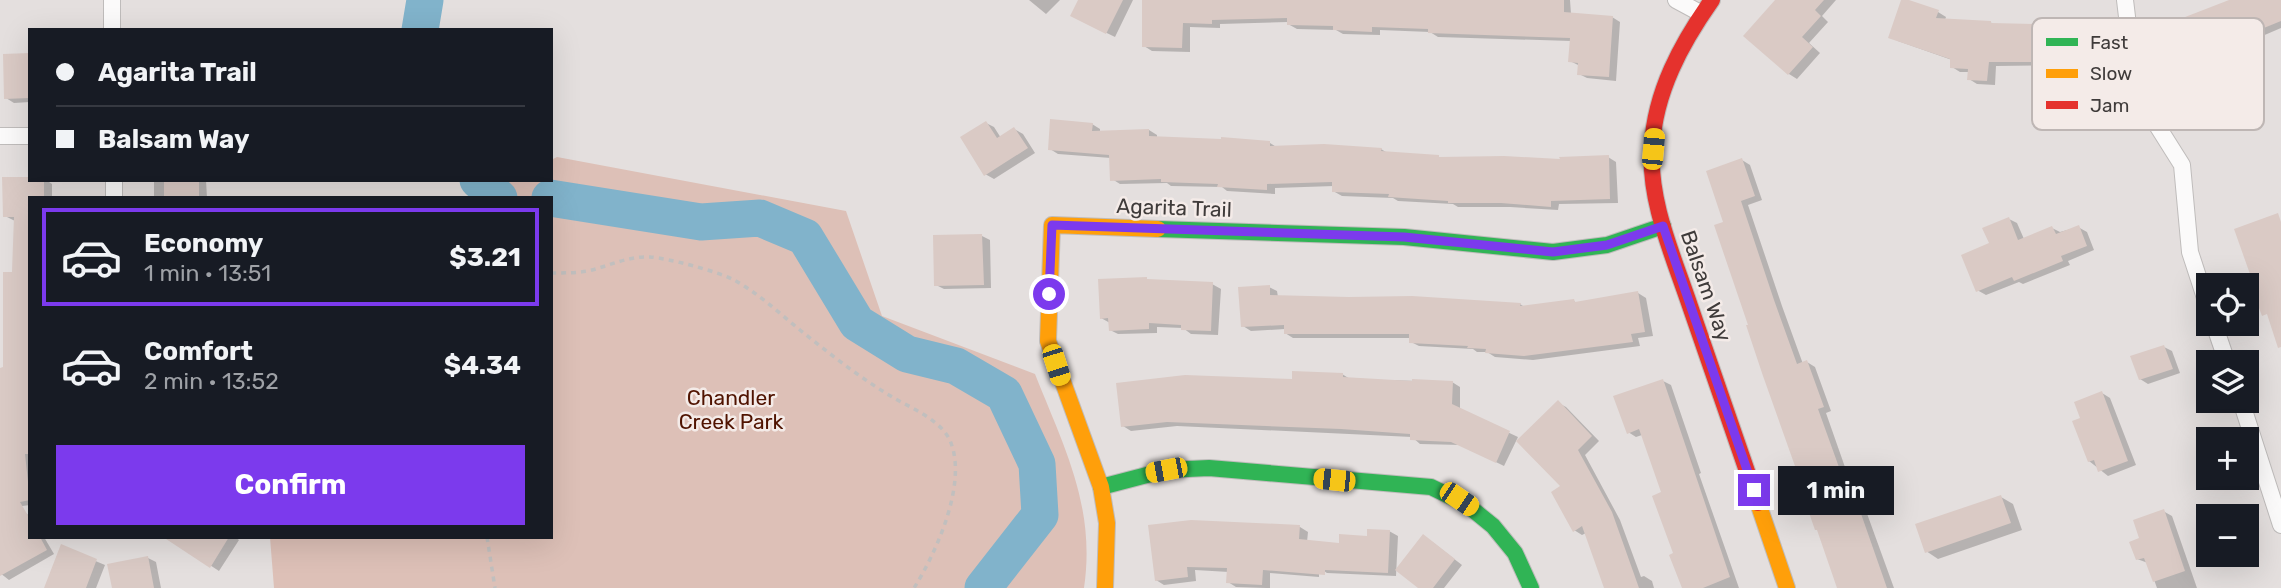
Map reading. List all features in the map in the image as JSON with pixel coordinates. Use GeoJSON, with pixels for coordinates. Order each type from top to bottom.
{"type":"FeatureCollection","features":[{"type":"Feature","properties":{"kind":"street"},"geometry":{"type":"LineString","coordinates":[[112,0],[113,28]]}},
{"type":"Feature","properties":{"kind":"street"},"geometry":{"type":"LineString","coordinates":[[1676,0],[1707,7]]}},
{"type":"Feature","properties":{"kind":"street"},"geometry":{"type":"LineString","coordinates":[[2124,0],[2126,18]]}},
{"type":"Feature","properties":{"kind":"street","name":"Balsam Way"},"geometry":{"type":"LineString","coordinates":[[1707,7],[1673,60],[1654,130],[1651,167],[1663,226],[1787,588]]}},
{"type":"Feature","properties":{"kind":"street"},"geometry":{"type":"LineString","coordinates":[[2160,130],[2182,165],[2190,252],[2197,273]]}},
{"type":"Feature","properties":{"kind":"street"},"geometry":{"type":"LineString","coordinates":[[0,136],[28,136]]}},
{"type":"Feature","properties":{"kind":"street","name":"Agarita Trail"},"geometry":{"type":"LineString","coordinates":[[1105,588],[1107,523],[1101,487],[1048,341],[1052,225],[1404,237],[1553,252],[1607,245],[1663,226]]}},
{"type":"Feature","properties":{"kind":"street"},"geometry":{"type":"LineString","coordinates":[[2245,413],[2281,525]]}},
{"type":"Feature","properties":{"kind":"street"},"geometry":{"type":"LineString","coordinates":[[1101,487],[1166,470],[1209,468],[1431,487],[1459,499],[1484,515],[1516,553],[1531,588]]}},
{"type":"Feature","properties":{"kind":"path"},"geometry":{"type":"LineString","coordinates":[[553,273],[578,273],[627,259],[651,257],[729,278],[752,291],[869,383],[939,426],[951,441],[954,456],[952,497],[940,535],[914,588]]}},
{"type":"Feature","properties":{"kind":"path"},"geometry":{"type":"LineString","coordinates":[[487,539],[495,588]]}},
{"type":"Feature","properties":{"kind":"green space","name":"Chandler Creek Park"},"geometry":{"type":"Polygon","coordinates":[[[557,157],[846,211],[882,316],[1035,374],[1066,452],[1081,504],[1087,559],[1084,588],[274,588],[270,539],[553,539],[553,196],[474,196],[504,182],[553,182],[553,159],[557,157]]]}},
{"type":"Feature","properties":{"kind":"building"},"geometry":{"type":"Polygon","coordinates":[[[1078,0],[1123,0],[1106,34],[1070,16],[1078,0]]]}},
{"type":"Feature","properties":{"kind":"building"},"geometry":{"type":"Polygon","coordinates":[[[1142,0],[1564,0],[1564,12],[1613,16],[1609,77],[1577,75],[1578,63],[1568,62],[1570,38],[1428,33],[1428,29],[1372,27],[1372,32],[1333,30],[1333,26],[1287,25],[1287,18],[1212,20],[1212,24],[1183,23],[1182,48],[1142,47],[1142,0]]]}},
{"type":"Feature","properties":{"kind":"building"},"geometry":{"type":"Polygon","coordinates":[[[1775,0],[1824,0],[1815,10],[1821,16],[1802,37],[1813,47],[1788,75],[1743,36],[1775,0]]]}},
{"type":"Feature","properties":{"kind":"building"},"geometry":{"type":"Polygon","coordinates":[[[1901,0],[1909,0],[1939,10],[1936,18],[2032,24],[2032,62],[1989,62],[1987,81],[1967,80],[1968,69],[1950,68],[1950,59],[1888,38],[1901,0]]]}},
{"type":"Feature","properties":{"kind":"building"},"geometry":{"type":"Polygon","coordinates":[[[2229,0],[2281,0],[2281,21],[2264,28],[2264,18],[2183,18],[2229,0]]]}},
{"type":"Feature","properties":{"kind":"building"},"geometry":{"type":"Polygon","coordinates":[[[28,53],[28,98],[4,99],[3,54],[28,53]]]}},
{"type":"Feature","properties":{"kind":"building"},"geometry":{"type":"Polygon","coordinates":[[[1050,119],[1093,123],[1092,131],[1149,129],[1149,136],[1270,141],[1270,146],[1324,144],[1382,148],[1381,151],[1439,157],[1560,159],[1559,157],[1609,155],[1610,199],[1551,201],[1551,207],[1448,203],[1388,197],[1389,194],[1332,192],[1332,182],[1267,184],[1267,190],[1217,187],[1218,184],[1161,182],[1161,179],[1110,181],[1109,155],[1048,150],[1050,119]]]}},
{"type":"Feature","properties":{"kind":"building"},"geometry":{"type":"Polygon","coordinates":[[[986,121],[997,138],[1014,127],[1028,148],[984,176],[960,137],[986,121]]]}},
{"type":"Feature","properties":{"kind":"building"},"geometry":{"type":"Polygon","coordinates":[[[1742,158],[1755,196],[1741,201],[1774,300],[1797,364],[1807,360],[1824,407],[1818,409],[1840,470],[1845,468],[1887,588],[1837,588],[1799,484],[1801,483],[1714,225],[1723,222],[1706,171],[1742,158]]]}},
{"type":"Feature","properties":{"kind":"building"},"geometry":{"type":"Polygon","coordinates":[[[2,177],[28,177],[28,182],[44,182],[44,196],[28,196],[28,454],[25,454],[28,500],[20,502],[28,516],[28,539],[41,539],[47,550],[0,576],[3,272],[12,272],[14,217],[3,217],[2,177]]]}},
{"type":"Feature","properties":{"kind":"building"},"geometry":{"type":"Polygon","coordinates":[[[164,182],[199,182],[199,196],[164,196],[164,182]]]}},
{"type":"Feature","properties":{"kind":"building"},"geometry":{"type":"Polygon","coordinates":[[[2278,213],[2281,222],[2281,347],[2278,348],[2267,314],[2262,316],[2259,308],[2259,273],[2250,273],[2234,229],[2278,213]]]}},
{"type":"Feature","properties":{"kind":"building"},"geometry":{"type":"Polygon","coordinates":[[[2009,217],[2018,240],[2052,226],[2056,234],[2079,225],[2087,246],[2061,256],[2063,261],[2014,281],[2012,277],[1976,292],[1961,255],[1989,243],[1982,228],[2009,217]]]}},
{"type":"Feature","properties":{"kind":"building"},"geometry":{"type":"Polygon","coordinates":[[[982,234],[984,285],[934,286],[933,235],[982,234]]]}},
{"type":"Feature","properties":{"kind":"building"},"geometry":{"type":"Polygon","coordinates":[[[1147,277],[1213,282],[1211,331],[1181,330],[1181,325],[1149,323],[1149,329],[1109,331],[1108,318],[1100,319],[1098,279],[1147,277]]]}},
{"type":"Feature","properties":{"kind":"building"},"geometry":{"type":"Polygon","coordinates":[[[1270,285],[1270,295],[1412,296],[1521,303],[1520,306],[1574,299],[1575,302],[1638,291],[1645,332],[1631,334],[1633,342],[1524,356],[1485,353],[1486,349],[1467,348],[1468,346],[1409,343],[1409,334],[1284,334],[1284,325],[1241,327],[1238,287],[1270,285]]]}},
{"type":"Feature","properties":{"kind":"building"},"geometry":{"type":"Polygon","coordinates":[[[2164,345],[2173,369],[2139,380],[2130,356],[2164,345]]]}},
{"type":"Feature","properties":{"kind":"building"},"geometry":{"type":"Polygon","coordinates":[[[1292,371],[1343,373],[1343,377],[1453,381],[1452,404],[1510,431],[1496,463],[1451,442],[1410,440],[1410,434],[1167,422],[1121,427],[1116,383],[1185,375],[1292,379],[1292,371]]]}},
{"type":"Feature","properties":{"kind":"building"},"geometry":{"type":"Polygon","coordinates":[[[1663,379],[1730,577],[1703,588],[1682,588],[1669,555],[1673,553],[1652,496],[1661,492],[1639,429],[1627,434],[1613,396],[1663,379]]]}},
{"type":"Feature","properties":{"kind":"building"},"geometry":{"type":"Polygon","coordinates":[[[2102,391],[2128,461],[2098,472],[2094,460],[2088,462],[2072,421],[2080,418],[2074,402],[2102,391]]]}},
{"type":"Feature","properties":{"kind":"building"},"geometry":{"type":"Polygon","coordinates":[[[1558,400],[1592,436],[1578,450],[1612,512],[1639,588],[1604,588],[1582,526],[1573,532],[1551,492],[1560,486],[1516,441],[1558,400]]]}},
{"type":"Feature","properties":{"kind":"building"},"geometry":{"type":"Polygon","coordinates":[[[2001,495],[2011,523],[1925,553],[1915,524],[2001,495]]]}},
{"type":"Feature","properties":{"kind":"building"},"geometry":{"type":"Polygon","coordinates":[[[2164,509],[2185,571],[2153,582],[2144,558],[2136,560],[2129,542],[2139,538],[2133,520],[2164,509]]]}},
{"type":"Feature","properties":{"kind":"building"},"geometry":{"type":"Polygon","coordinates":[[[1191,520],[1300,525],[1299,539],[1339,543],[1339,534],[1367,536],[1367,529],[1390,530],[1388,573],[1325,570],[1325,575],[1263,570],[1262,585],[1226,583],[1227,568],[1187,567],[1188,577],[1155,581],[1148,525],[1191,520]]]}},
{"type":"Feature","properties":{"kind":"building"},"geometry":{"type":"Polygon","coordinates":[[[1423,534],[1455,559],[1433,588],[1418,588],[1395,570],[1423,534]]]}},
{"type":"Feature","properties":{"kind":"building"},"geometry":{"type":"Polygon","coordinates":[[[166,539],[228,539],[210,568],[166,539]]]}},
{"type":"Feature","properties":{"kind":"building"},"geometry":{"type":"Polygon","coordinates":[[[61,544],[97,559],[86,588],[44,588],[61,544]]]}},
{"type":"Feature","properties":{"kind":"building"},"geometry":{"type":"Polygon","coordinates":[[[148,556],[154,588],[112,588],[107,564],[148,556]]]}},
{"type":"Feature","properties":{"kind":"waterway"},"geometry":{"type":"LineString","coordinates":[[420,28],[425,0]]}},
{"type":"Feature","properties":{"kind":"waterway"},"geometry":{"type":"LineString","coordinates":[[480,182],[497,196]]}},
{"type":"Feature","properties":{"kind":"waterway"},"geometry":{"type":"LineString","coordinates":[[553,198],[701,222],[760,218],[805,237],[857,323],[907,354],[956,366],[1004,394],[1037,464],[1040,515],[983,588]]}},
{"type":"Feature","properties":{"kind":"traffic: fast"},"geometry":{"type":"LineString","coordinates":[[1158,229],[1404,237],[1553,252],[1607,245],[1663,226]]}},
{"type":"Feature","properties":{"kind":"traffic: fast"},"geometry":{"type":"LineString","coordinates":[[1101,487],[1166,470],[1209,468],[1431,487],[1466,504],[1493,526],[1515,553],[1531,588]]}},
{"type":"Feature","properties":{"kind":"traffic: slow"},"geometry":{"type":"LineString","coordinates":[[1105,588],[1107,523],[1101,487],[1048,341],[1052,225],[1158,229]]}},
{"type":"Feature","properties":{"kind":"traffic: slow"},"geometry":{"type":"LineString","coordinates":[[1758,503],[1787,588]]}},
{"type":"Feature","properties":{"kind":"traffic: jam"},"geometry":{"type":"LineString","coordinates":[[1712,0],[1680,51],[1664,88],[1654,126],[1652,167],[1663,228],[1758,503]]}},
{"type":"Feature","properties":{"kind":"route"},"geometry":{"type":"LineString","coordinates":[[1049,294],[1052,225],[1404,237],[1553,252],[1607,245],[1663,226],[1754,490]]}}]}
